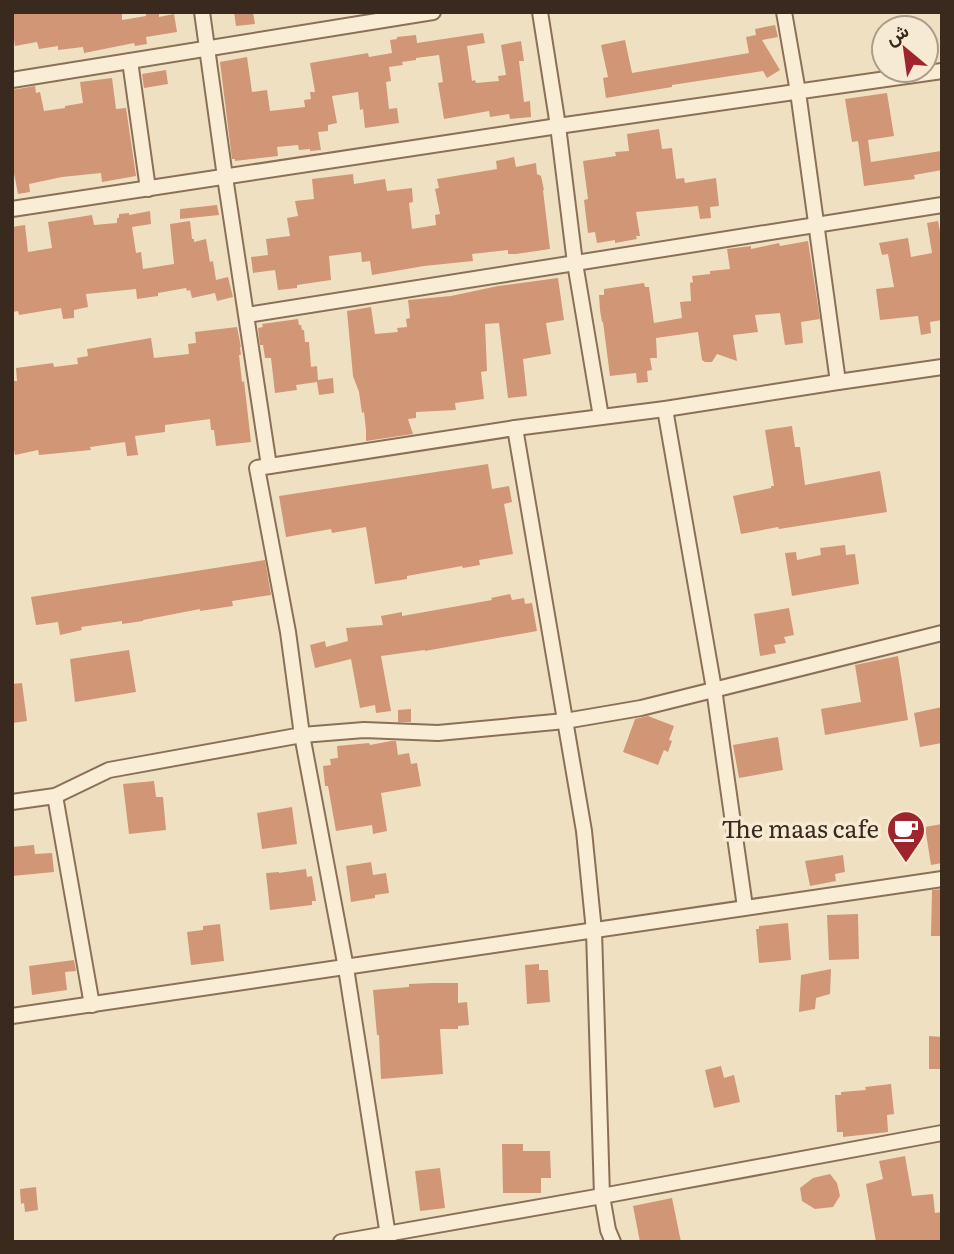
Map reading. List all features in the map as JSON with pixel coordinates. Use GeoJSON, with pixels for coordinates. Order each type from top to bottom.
{"type":"FeatureCollection","features":[{"type":"Feature","properties":{"kind":"street"},"geometry":{"type":"LineString","coordinates":[[202,12],[270,466]]}},
{"type":"Feature","properties":{"kind":"street"},"geometry":{"type":"LineString","coordinates":[[12,80],[433,12]]}},
{"type":"Feature","properties":{"kind":"street"},"geometry":{"type":"LineString","coordinates":[[540,12],[575,263],[601,417]]}},
{"type":"Feature","properties":{"kind":"street"},"geometry":{"type":"LineString","coordinates":[[784,12],[798,92],[838,382]]}},
{"type":"Feature","properties":{"kind":"street"},"geometry":{"type":"LineString","coordinates":[[130,61],[148,189]]}},
{"type":"Feature","properties":{"kind":"street"},"geometry":{"type":"LineString","coordinates":[[12,209],[942,71]]}},
{"type":"Feature","properties":{"kind":"street"},"geometry":{"type":"LineString","coordinates":[[247,315],[942,205]]}},
{"type":"Feature","properties":{"kind":"street"},"geometry":{"type":"LineString","coordinates":[[388,1237],[345,968],[302,735],[288,632],[257,468],[942,367]]}},
{"type":"Feature","properties":{"kind":"street"},"geometry":{"type":"LineString","coordinates":[[665,409],[714,689],[745,908]]}},
{"type":"Feature","properties":{"kind":"street"},"geometry":{"type":"LineString","coordinates":[[515,429],[584,831],[594,931],[602,1196],[613,1242]]}},
{"type":"Feature","properties":{"kind":"street"},"geometry":{"type":"LineString","coordinates":[[12,802],[55,796],[109,770],[302,735],[364,730],[438,733],[565,721],[641,708],[942,633]]}},
{"type":"Feature","properties":{"kind":"street"},"geometry":{"type":"LineString","coordinates":[[55,796],[92,1005]]}},
{"type":"Feature","properties":{"kind":"street"},"geometry":{"type":"LineString","coordinates":[[12,1016],[942,878]]}},
{"type":"Feature","properties":{"kind":"street"},"geometry":{"type":"LineString","coordinates":[[341,1242],[388,1237],[942,1133]]}},
{"type":"Feature","properties":{"kind":"building"},"geometry":{"type":"Polygon","coordinates":[[[12,12],[122,12],[122,20],[146,16],[146,12],[159,12],[159,17],[174,14],[177,32],[146,37],[147,44],[135,46],[134,43],[84,53],[83,47],[58,50],[58,46],[39,49],[37,42],[15,46],[12,12]]]}},
{"type":"Feature","properties":{"kind":"building"},"geometry":{"type":"Polygon","coordinates":[[[234,12],[253,12],[255,24],[236,26],[234,12]]]}},
{"type":"Feature","properties":{"kind":"building"},"geometry":{"type":"Polygon","coordinates":[[[775,25],[778,37],[762,40],[780,70],[767,78],[763,71],[606,98],[603,78],[608,77],[601,45],[625,40],[632,73],[749,53],[746,37],[756,35],[755,29],[775,25]]]}},
{"type":"Feature","properties":{"kind":"building"},"geometry":{"type":"Polygon","coordinates":[[[483,33],[485,43],[467,46],[472,81],[499,81],[498,76],[506,75],[501,45],[521,41],[524,61],[519,61],[524,102],[530,101],[531,117],[510,119],[509,114],[490,117],[489,111],[444,119],[438,83],[443,82],[439,55],[416,58],[402,62],[403,65],[389,67],[391,81],[386,82],[389,109],[397,108],[399,123],[365,128],[358,92],[332,96],[337,123],[328,125],[328,131],[318,132],[321,150],[299,150],[298,145],[277,147],[278,156],[235,161],[232,159],[220,62],[247,57],[252,92],[267,90],[270,111],[305,107],[304,100],[311,99],[310,92],[315,92],[310,63],[368,53],[369,57],[392,53],[390,40],[397,37],[416,35],[417,43],[483,33]]]}},
{"type":"Feature","properties":{"kind":"building"},"geometry":{"type":"Polygon","coordinates":[[[166,70],[168,84],[144,88],[142,74],[166,70]]]}},
{"type":"Feature","properties":{"kind":"building"},"geometry":{"type":"Polygon","coordinates":[[[112,78],[116,109],[126,108],[136,176],[102,182],[101,173],[62,177],[29,184],[30,192],[18,194],[12,163],[12,90],[35,86],[36,93],[40,92],[44,111],[83,103],[80,82],[112,78]]]}},
{"type":"Feature","properties":{"kind":"building"},"geometry":{"type":"Polygon","coordinates":[[[887,93],[894,136],[868,140],[871,162],[941,151],[942,170],[914,175],[915,179],[864,186],[858,141],[852,142],[845,99],[887,93]]]}},
{"type":"Feature","properties":{"kind":"building"},"geometry":{"type":"Polygon","coordinates":[[[659,129],[662,149],[672,148],[676,179],[684,178],[685,183],[716,178],[719,206],[710,207],[711,218],[700,219],[698,206],[636,212],[640,236],[636,236],[637,239],[597,243],[595,232],[588,233],[584,200],[588,199],[583,161],[616,156],[615,152],[629,151],[627,134],[659,129]]]}},
{"type":"Feature","properties":{"kind":"building"},"geometry":{"type":"Polygon","coordinates":[[[514,157],[516,167],[536,163],[537,174],[541,176],[544,190],[550,249],[516,254],[508,254],[508,250],[472,254],[473,261],[372,275],[370,261],[362,262],[361,252],[329,256],[331,280],[278,290],[275,270],[253,273],[251,257],[268,255],[266,239],[290,236],[287,218],[298,216],[295,201],[314,199],[312,179],[353,174],[354,184],[385,179],[387,191],[412,188],[413,202],[409,203],[412,229],[436,225],[435,215],[440,214],[435,189],[439,188],[437,179],[497,169],[496,161],[514,157]]]}},
{"type":"Feature","properties":{"kind":"building"},"geometry":{"type":"Polygon","coordinates":[[[217,205],[219,215],[180,219],[180,209],[217,205]]]}},
{"type":"Feature","properties":{"kind":"building"},"geometry":{"type":"Polygon","coordinates":[[[150,211],[151,224],[132,227],[136,253],[141,252],[143,269],[174,264],[170,224],[190,221],[192,239],[194,242],[206,239],[216,280],[228,277],[233,297],[217,301],[215,293],[192,298],[190,290],[187,291],[186,288],[137,299],[136,289],[86,294],[88,307],[74,310],[74,318],[63,319],[61,308],[19,315],[18,311],[12,312],[12,227],[25,225],[28,252],[52,248],[48,222],[92,215],[94,225],[117,223],[119,214],[150,211]]]}},
{"type":"Feature","properties":{"kind":"building"},"geometry":{"type":"Polygon","coordinates":[[[938,221],[942,242],[942,320],[930,322],[931,333],[921,335],[918,316],[880,320],[876,289],[894,287],[888,254],[882,255],[879,243],[908,238],[911,257],[932,253],[927,223],[938,221]]]}},
{"type":"Feature","properties":{"kind":"building"},"geometry":{"type":"Polygon","coordinates":[[[808,241],[820,319],[801,322],[803,343],[785,345],[780,313],[755,315],[758,332],[733,335],[737,361],[717,354],[712,362],[702,360],[698,332],[656,338],[657,358],[650,358],[652,370],[647,371],[648,382],[637,383],[636,373],[610,376],[600,310],[599,295],[604,295],[604,289],[644,283],[645,287],[649,287],[654,323],[682,318],[680,302],[691,301],[692,276],[730,269],[727,249],[751,246],[751,249],[808,241]]]}},
{"type":"Feature","properties":{"kind":"building"},"geometry":{"type":"Polygon","coordinates":[[[558,278],[564,320],[546,323],[551,354],[523,359],[527,396],[508,398],[499,323],[485,324],[487,371],[481,372],[484,399],[455,403],[456,410],[416,412],[416,418],[408,419],[413,434],[366,441],[364,412],[362,413],[353,376],[347,311],[371,307],[375,334],[398,332],[397,328],[407,327],[406,319],[410,318],[408,300],[451,296],[558,278]]]}},
{"type":"Feature","properties":{"kind":"building"},"geometry":{"type":"Polygon","coordinates":[[[298,319],[304,330],[305,342],[309,342],[311,367],[317,366],[318,380],[333,378],[334,393],[319,395],[317,382],[296,385],[297,390],[275,393],[271,358],[265,358],[258,328],[263,327],[262,324],[298,319]]]}},
{"type":"Feature","properties":{"kind":"building"},"geometry":{"type":"Polygon","coordinates":[[[237,327],[251,442],[216,446],[210,419],[165,425],[165,432],[135,436],[138,455],[127,456],[125,442],[90,447],[91,450],[39,455],[38,450],[15,455],[12,439],[12,381],[17,381],[16,368],[53,363],[54,367],[78,364],[77,358],[88,356],[87,349],[151,338],[154,358],[189,354],[188,344],[196,343],[195,332],[237,327]]]}},
{"type":"Feature","properties":{"kind":"building"},"geometry":{"type":"Polygon","coordinates":[[[792,426],[795,447],[800,447],[805,485],[880,471],[887,512],[741,534],[733,496],[774,486],[765,430],[792,426]]]}},
{"type":"Feature","properties":{"kind":"building"},"geometry":{"type":"Polygon","coordinates":[[[488,464],[492,489],[509,486],[512,502],[504,504],[513,554],[479,560],[480,565],[462,566],[375,584],[366,527],[332,533],[331,529],[286,537],[279,496],[488,464]]]}},
{"type":"Feature","properties":{"kind":"building"},"geometry":{"type":"Polygon","coordinates":[[[845,545],[846,555],[855,554],[859,584],[792,596],[785,553],[796,552],[797,560],[821,555],[820,548],[845,545]]]}},
{"type":"Feature","properties":{"kind":"building"},"geometry":{"type":"Polygon","coordinates":[[[265,560],[271,595],[232,601],[233,606],[200,609],[122,624],[122,621],[81,627],[82,630],[60,635],[58,622],[36,625],[31,597],[265,560]]]}},
{"type":"Feature","properties":{"kind":"building"},"geometry":{"type":"Polygon","coordinates":[[[510,594],[512,600],[524,598],[525,604],[532,603],[537,631],[381,656],[391,711],[376,713],[375,705],[360,708],[351,659],[315,668],[310,645],[325,641],[326,647],[348,641],[346,628],[383,625],[381,616],[402,612],[402,616],[492,600],[491,598],[510,594]]]}},
{"type":"Feature","properties":{"kind":"building"},"geometry":{"type":"Polygon","coordinates":[[[789,608],[794,635],[784,637],[786,643],[774,645],[776,653],[760,656],[754,614],[789,608]]]}},
{"type":"Feature","properties":{"kind":"building"},"geometry":{"type":"Polygon","coordinates":[[[129,650],[136,692],[75,702],[70,659],[129,650]]]}},
{"type":"Feature","properties":{"kind":"building"},"geometry":{"type":"Polygon","coordinates":[[[898,656],[908,720],[825,735],[821,709],[861,702],[855,665],[898,656]]]}},
{"type":"Feature","properties":{"kind":"building"},"geometry":{"type":"Polygon","coordinates":[[[22,683],[27,721],[12,723],[12,684],[22,683]]]}},
{"type":"Feature","properties":{"kind":"building"},"geometry":{"type":"Polygon","coordinates":[[[942,707],[942,743],[920,747],[914,713],[942,707]]]}},
{"type":"Feature","properties":{"kind":"building"},"geometry":{"type":"Polygon","coordinates":[[[411,709],[411,722],[398,722],[398,710],[411,709]]]}},
{"type":"Feature","properties":{"kind":"building"},"geometry":{"type":"Polygon","coordinates":[[[648,716],[674,726],[668,752],[664,750],[658,765],[623,752],[635,719],[648,716]]]}},
{"type":"Feature","properties":{"kind":"building"},"geometry":{"type":"Polygon","coordinates":[[[778,737],[783,770],[739,778],[733,745],[778,737]]]}},
{"type":"Feature","properties":{"kind":"building"},"geometry":{"type":"Polygon","coordinates":[[[396,741],[398,755],[409,753],[411,764],[417,763],[421,786],[381,793],[387,831],[373,834],[372,825],[336,831],[323,766],[331,765],[330,759],[338,758],[337,746],[396,741]]]}},
{"type":"Feature","properties":{"kind":"building"},"geometry":{"type":"Polygon","coordinates":[[[154,781],[156,797],[163,797],[166,830],[129,834],[123,784],[154,781]]]}},
{"type":"Feature","properties":{"kind":"building"},"geometry":{"type":"Polygon","coordinates":[[[292,807],[297,844],[262,849],[257,813],[292,807]]]}},
{"type":"Feature","properties":{"kind":"building"},"geometry":{"type":"Polygon","coordinates":[[[942,824],[942,863],[931,865],[925,827],[942,824]]]}},
{"type":"Feature","properties":{"kind":"building"},"geometry":{"type":"Polygon","coordinates":[[[34,845],[35,854],[52,853],[54,872],[12,876],[12,847],[34,845]]]}},
{"type":"Feature","properties":{"kind":"building"},"geometry":{"type":"Polygon","coordinates":[[[843,855],[845,872],[835,874],[836,881],[810,886],[805,861],[843,855]]]}},
{"type":"Feature","properties":{"kind":"building"},"geometry":{"type":"Polygon","coordinates":[[[371,862],[373,875],[386,873],[389,893],[351,902],[346,866],[371,862]]]}},
{"type":"Feature","properties":{"kind":"building"},"geometry":{"type":"Polygon","coordinates":[[[306,869],[307,877],[312,876],[316,901],[312,901],[312,905],[270,910],[266,873],[306,869]]]}},
{"type":"Feature","properties":{"kind":"building"},"geometry":{"type":"Polygon","coordinates":[[[942,889],[942,936],[931,936],[932,890],[942,889]]]}},
{"type":"Feature","properties":{"kind":"building"},"geometry":{"type":"Polygon","coordinates":[[[858,914],[859,959],[829,960],[827,915],[858,914]]]}},
{"type":"Feature","properties":{"kind":"building"},"geometry":{"type":"Polygon","coordinates":[[[788,923],[791,960],[759,963],[756,929],[759,929],[759,926],[788,923]]]}},
{"type":"Feature","properties":{"kind":"building"},"geometry":{"type":"Polygon","coordinates":[[[220,924],[224,961],[191,965],[187,932],[220,924]]]}},
{"type":"Feature","properties":{"kind":"building"},"geometry":{"type":"Polygon","coordinates":[[[74,960],[76,971],[65,972],[67,990],[32,995],[29,966],[74,960]]]}},
{"type":"Feature","properties":{"kind":"building"},"geometry":{"type":"Polygon","coordinates":[[[539,964],[539,970],[548,970],[550,1002],[527,1004],[525,965],[539,964]]]}},
{"type":"Feature","properties":{"kind":"building"},"geometry":{"type":"Polygon","coordinates":[[[831,969],[830,994],[816,998],[815,1009],[799,1012],[801,975],[831,969]]]}},
{"type":"Feature","properties":{"kind":"building"},"geometry":{"type":"Polygon","coordinates":[[[432,983],[458,983],[458,1003],[467,1002],[469,1025],[458,1026],[458,1029],[440,1029],[443,1074],[381,1079],[373,990],[432,983]]]}},
{"type":"Feature","properties":{"kind":"building"},"geometry":{"type":"Polygon","coordinates":[[[929,1036],[942,1037],[942,1069],[929,1069],[929,1036]]]}},
{"type":"Feature","properties":{"kind":"building"},"geometry":{"type":"Polygon","coordinates":[[[721,1066],[724,1078],[734,1075],[740,1102],[714,1108],[705,1070],[721,1066]]]}},
{"type":"Feature","properties":{"kind":"building"},"geometry":{"type":"Polygon","coordinates":[[[891,1084],[894,1114],[887,1115],[888,1132],[843,1137],[843,1132],[837,1132],[835,1095],[891,1084]]]}},
{"type":"Feature","properties":{"kind":"building"},"geometry":{"type":"Polygon","coordinates":[[[502,1144],[523,1144],[523,1151],[550,1151],[551,1178],[541,1178],[541,1193],[503,1193],[502,1144]]]}},
{"type":"Feature","properties":{"kind":"building"},"geometry":{"type":"Polygon","coordinates":[[[905,1156],[912,1196],[933,1194],[935,1213],[942,1212],[942,1242],[876,1242],[866,1184],[883,1179],[879,1161],[905,1156]]]}},
{"type":"Feature","properties":{"kind":"building"},"geometry":{"type":"Polygon","coordinates":[[[440,1168],[445,1208],[420,1211],[415,1171],[440,1168]]]}},
{"type":"Feature","properties":{"kind":"building"},"geometry":{"type":"Polygon","coordinates":[[[830,1174],[837,1183],[840,1196],[833,1207],[815,1209],[802,1201],[800,1188],[813,1178],[830,1174]]]}},
{"type":"Feature","properties":{"kind":"building"},"geometry":{"type":"Polygon","coordinates":[[[36,1187],[38,1210],[25,1212],[24,1203],[21,1204],[20,1189],[36,1187]]]}},
{"type":"Feature","properties":{"kind":"building"},"geometry":{"type":"Polygon","coordinates":[[[672,1198],[681,1242],[640,1242],[633,1206],[672,1198]]]}},
{"type":"Feature","properties":{"kind":"place","name":"The maas cafe"},"geometry":{"type":"Point","coordinates":[906,864]}}]}
